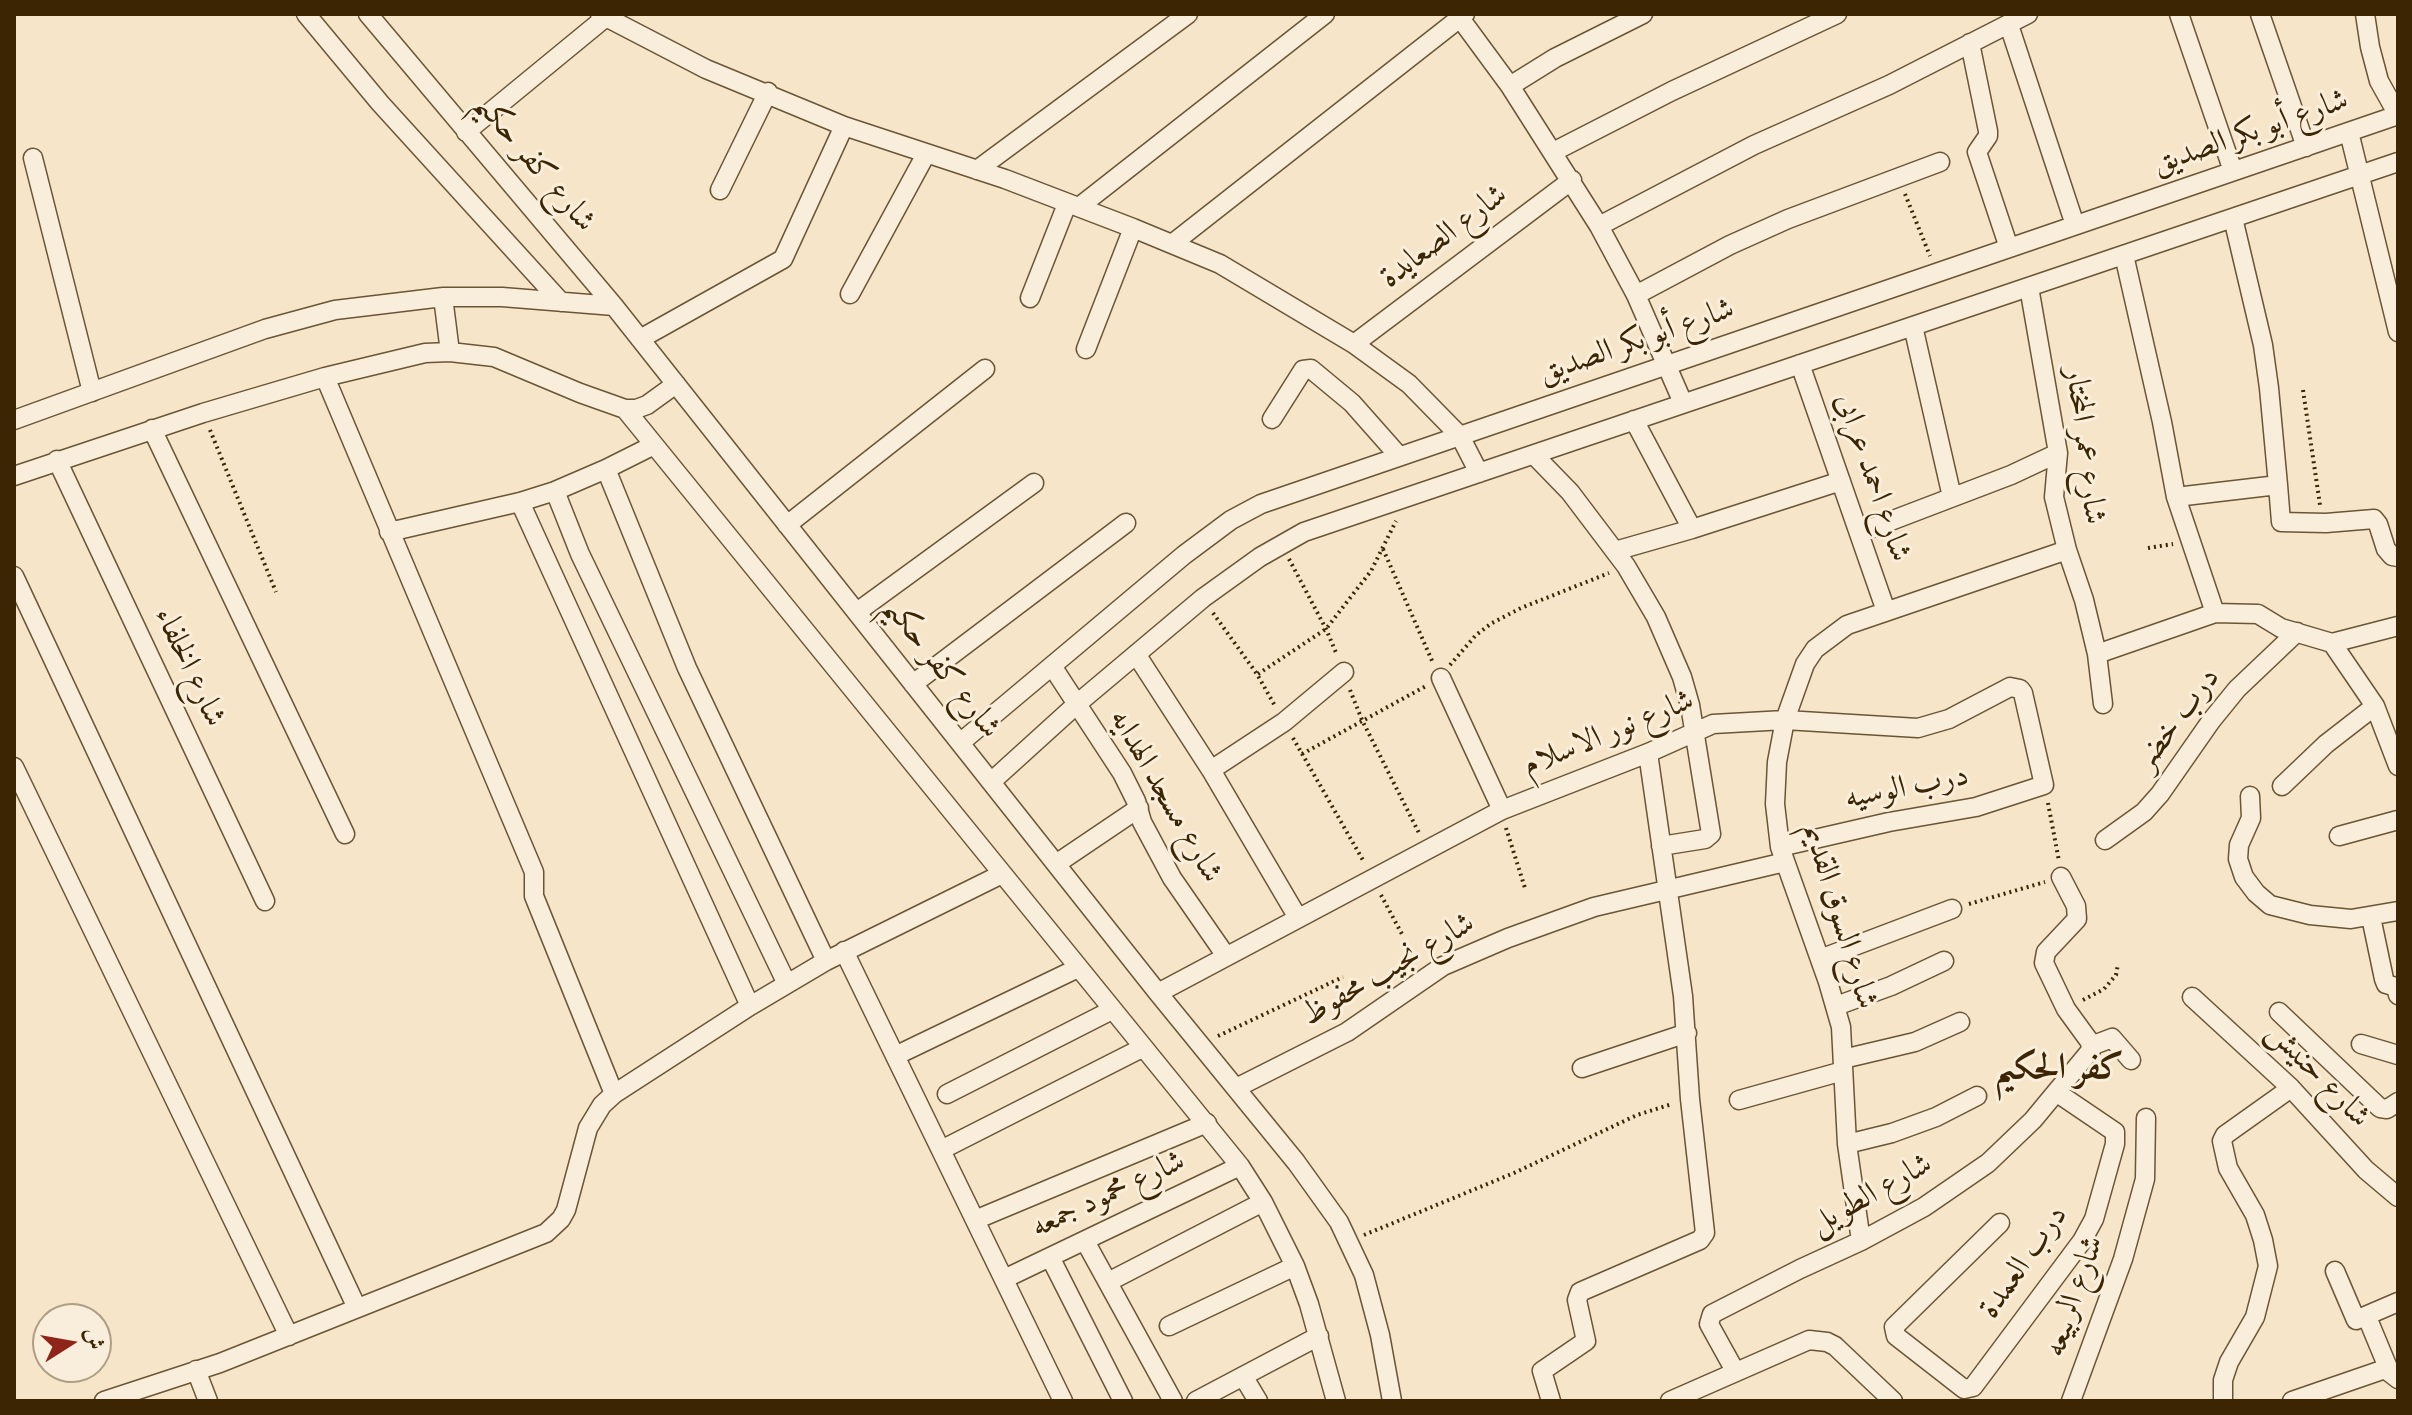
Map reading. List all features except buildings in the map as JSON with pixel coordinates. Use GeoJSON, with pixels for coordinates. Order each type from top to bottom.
{"type":"FeatureCollection","features":[{"type":"Feature","properties":{"kind":"street"},"geometry":{"type":"LineString","coordinates":[[306,14],[380,103],[561,302]]}},
{"type":"Feature","properties":{"kind":"street","name":"شارع كفر حكيم"},"geometry":{"type":"LineString","coordinates":[[368,14],[614,306],[1158,993],[1296,1162],[1349,1240],[1372,1300],[1392,1401]]}},
{"type":"Feature","properties":{"kind":"street"},"geometry":{"type":"LineString","coordinates":[[977,170],[1188,14]]}},
{"type":"Feature","properties":{"kind":"street"},"geometry":{"type":"LineString","coordinates":[[1030,298],[1073,206],[1325,14]]}},
{"type":"Feature","properties":{"kind":"street"},"geometry":{"type":"LineString","coordinates":[[1510,86],[1555,58],[1643,14]]}},
{"type":"Feature","properties":{"kind":"street"},"geometry":{"type":"LineString","coordinates":[[1553,152],[1672,91],[1837,14]]}},
{"type":"Feature","properties":{"kind":"street"},"geometry":{"type":"LineString","coordinates":[[1599,226],[1754,145],[1889,85],[2028,14]]}},
{"type":"Feature","properties":{"kind":"street"},"geometry":{"type":"LineString","coordinates":[[2179,14],[2233,171]]}},
{"type":"Feature","properties":{"kind":"street"},"geometry":{"type":"LineString","coordinates":[[2260,14],[2306,147]]}},
{"type":"Feature","properties":{"kind":"street"},"geometry":{"type":"LineString","coordinates":[[2365,14],[2379,81],[2398,115]]}},
{"type":"Feature","properties":{"kind":"street"},"geometry":{"type":"LineString","coordinates":[[1172,244],[1461,15],[1572,180],[1599,226],[1636,295],[1683,403]]}},
{"type":"Feature","properties":{"kind":"street"},"geometry":{"type":"LineString","coordinates":[[466,132],[603,16],[706,69],[768,92],[844,126],[977,170],[1220,264],[1354,344],[1409,384],[1460,436],[1479,473]]}},
{"type":"Feature","properties":{"kind":"street"},"geometry":{"type":"LineString","coordinates":[[2009,25],[2075,225]]}},
{"type":"Feature","properties":{"kind":"street"},"geometry":{"type":"LineString","coordinates":[[1970,43],[1988,131],[1977,152],[2009,248]]}},
{"type":"Feature","properties":{"kind":"street"},"geometry":{"type":"LineString","coordinates":[[720,190],[768,92]]}},
{"type":"Feature","properties":{"kind":"street","name":"شارع أبو بكر الصديق"},"geometry":{"type":"LineString","coordinates":[[960,743],[1175,563],[1231,520],[1261,504],[2398,115]]}},
{"type":"Feature","properties":{"kind":"street"},"geometry":{"type":"LineString","coordinates":[[640,339],[783,259],[844,126]]}},
{"type":"Feature","properties":{"kind":"street"},"geometry":{"type":"LineString","coordinates":[[2349,132],[2398,332]]}},
{"type":"Feature","properties":{"kind":"street"},"geometry":{"type":"LineString","coordinates":[[850,294],[926,154]]}},
{"type":"Feature","properties":{"kind":"street"},"geometry":{"type":"LineString","coordinates":[[33,158],[92,392]]}},
{"type":"Feature","properties":{"kind":"street"},"geometry":{"type":"LineString","coordinates":[[1636,295],[1773,226],[1940,162]]}},
{"type":"Feature","properties":{"kind":"street"},"geometry":{"type":"LineString","coordinates":[[991,782],[1077,704],[1203,598],[1281,544],[1304,532],[2398,162]]}},
{"type":"Feature","properties":{"kind":"street","name":"شارع الصعايدة"},"geometry":{"type":"LineString","coordinates":[[1354,344],[1572,180]]}},
{"type":"Feature","properties":{"kind":"street"},"geometry":{"type":"LineString","coordinates":[[2233,218],[2263,345],[2281,522],[2326,523],[2374,519],[2386,549],[2392,556],[2398,557]]}},
{"type":"Feature","properties":{"kind":"street"},"geometry":{"type":"LineString","coordinates":[[1086,349],[1133,228]]}},
{"type":"Feature","properties":{"kind":"street"},"geometry":{"type":"LineString","coordinates":[[2124,255],[2176,497],[2215,613]]}},
{"type":"Feature","properties":{"kind":"street","name":"شارع عمر المختار"},"geometry":{"type":"LineString","coordinates":[[2029,287],[2058,453],[2054,497],[2097,654],[2103,704]]}},
{"type":"Feature","properties":{"kind":"street"},"geometry":{"type":"LineString","coordinates":[[443,297],[450,352]]}},
{"type":"Feature","properties":{"kind":"street"},"geometry":{"type":"LineString","coordinates":[[14,420],[300,318],[371,304],[443,297],[502,297],[614,306]]}},
{"type":"Feature","properties":{"kind":"street"},"geometry":{"type":"LineString","coordinates":[[1913,326],[1952,497]]}},
{"type":"Feature","properties":{"kind":"street"},"geometry":{"type":"LineString","coordinates":[[14,476],[203,413],[325,377],[425,353],[450,352],[494,357],[625,409],[647,405],[676,384]]}},
{"type":"Feature","properties":{"kind":"street","name":"شارع احمد عرابى"},"geometry":{"type":"LineString","coordinates":[[1800,364],[1886,611]]}},
{"type":"Feature","properties":{"kind":"street"},"geometry":{"type":"LineString","coordinates":[[787,525],[985,369]]}},
{"type":"Feature","properties":{"kind":"street"},"geometry":{"type":"LineString","coordinates":[[1272,419],[1303,370],[1311,369],[1352,403],[1398,455]]}},
{"type":"Feature","properties":{"kind":"street"},"geometry":{"type":"LineString","coordinates":[[325,377],[534,872],[534,896],[614,1094]]}},
{"type":"Feature","properties":{"kind":"street"},"geometry":{"type":"LineString","coordinates":[[625,409],[1240,1166],[1263,1202],[1295,1266],[1319,1336],[1336,1401]]}},
{"type":"Feature","properties":{"kind":"street"},"geometry":{"type":"LineString","coordinates":[[1634,420],[1692,529]]}},
{"type":"Feature","properties":{"kind":"street"},"geometry":{"type":"LineString","coordinates":[[152,429],[345,834]]}},
{"type":"Feature","properties":{"kind":"street"},"geometry":{"type":"LineString","coordinates":[[389,532],[555,491],[654,445]]}},
{"type":"Feature","properties":{"kind":"street"},"geometry":{"type":"LineString","coordinates":[[1859,533],[2058,453]]}},
{"type":"Feature","properties":{"kind":"street"},"geometry":{"type":"LineString","coordinates":[[1534,455],[1570,492],[1620,558],[1656,617],[1682,677],[1695,732],[1711,834],[1705,839],[1661,846]]}},
{"type":"Feature","properties":{"kind":"street","name":"شارع الخلفاء"},"geometry":{"type":"LineString","coordinates":[[57,460],[265,901]]}},
{"type":"Feature","properties":{"kind":"street"},"geometry":{"type":"LineString","coordinates":[[606,469],[687,668],[826,961]]}},
{"type":"Feature","properties":{"kind":"street"},"geometry":{"type":"LineString","coordinates":[[1620,558],[1692,529],[1841,481]]}},
{"type":"Feature","properties":{"kind":"street"},"geometry":{"type":"LineString","coordinates":[[857,612],[1034,483]]}},
{"type":"Feature","properties":{"kind":"street"},"geometry":{"type":"LineString","coordinates":[[2176,497],[2278,485]]}},
{"type":"Feature","properties":{"kind":"street"},"geometry":{"type":"LineString","coordinates":[[555,491],[580,554],[787,984]]}},
{"type":"Feature","properties":{"kind":"street"},"geometry":{"type":"LineString","coordinates":[[520,502],[750,1006]]}},
{"type":"Feature","properties":{"kind":"street"},"geometry":{"type":"LineString","coordinates":[[913,684],[1126,523]]}},
{"type":"Feature","properties":{"kind":"street","name":"شارع السوق القديم"},"geometry":{"type":"LineString","coordinates":[[1861,1241],[1847,1144],[1836,1006],[1782,855],[1775,804],[1777,762],[1785,720],[1805,664],[1815,649],[1847,625],[2067,550]]}},
{"type":"Feature","properties":{"kind":"street"},"geometry":{"type":"LineString","coordinates":[[14,576],[357,1308]]}},
{"type":"Feature","properties":{"kind":"street"},"geometry":{"type":"LineString","coordinates":[[2097,654],[2215,613],[2258,614],[2281,628],[2332,643],[2398,626]]}},
{"type":"Feature","properties":{"kind":"street","name":"درب خضر"},"geometry":{"type":"LineString","coordinates":[[2105,840],[2135,819],[2160,794],[2237,689],[2297,632]]}},
{"type":"Feature","properties":{"kind":"street"},"geometry":{"type":"LineString","coordinates":[[2332,643],[2375,706],[2398,766]]}},
{"type":"Feature","properties":{"kind":"street"},"geometry":{"type":"LineString","coordinates":[[1136,654],[1211,770],[1298,918]]}},
{"type":"Feature","properties":{"kind":"street","name":"شارع مسجد الهدايه"},"geometry":{"type":"LineString","coordinates":[[1052,666],[1122,773],[1139,808],[1142,822],[1172,878],[1226,956]]}},
{"type":"Feature","properties":{"kind":"street"},"geometry":{"type":"LineString","coordinates":[[1211,770],[1284,722],[1344,672]]}},
{"type":"Feature","properties":{"kind":"street"},"geometry":{"type":"LineString","coordinates":[[1441,678],[1502,810]]}},
{"type":"Feature","properties":{"kind":"street","name":"شارع نور الاسلام"},"geometry":{"type":"LineString","coordinates":[[1158,993],[1502,810],[1722,722],[1785,720],[1918,728],[1949,719],[2015,687],[2024,697],[2044,785]]}},
{"type":"Feature","properties":{"kind":"street"},"geometry":{"type":"LineString","coordinates":[[2282,786],[2326,744],[2375,706]]}},
{"type":"Feature","properties":{"kind":"street"},"geometry":{"type":"LineString","coordinates":[[1551,1401],[1542,1371],[1583,1346],[1586,1341],[1577,1300],[1580,1292],[1700,1240],[1705,1233],[1690,1099],[1687,1033],[1648,753]]}},
{"type":"Feature","properties":{"kind":"street"},"geometry":{"type":"LineString","coordinates":[[14,767],[289,1336]]}},
{"type":"Feature","properties":{"kind":"street","name":"درب الوسيه"},"geometry":{"type":"LineString","coordinates":[[1668,891],[1889,822],[1976,807],[2044,785]]}},
{"type":"Feature","properties":{"kind":"street"},"geometry":{"type":"LineString","coordinates":[[2250,796],[2251,818],[2239,845],[2238,859],[2244,877],[2270,905],[2310,915],[2351,919],[2398,911]]}},
{"type":"Feature","properties":{"kind":"street"},"geometry":{"type":"LineString","coordinates":[[1056,864],[1139,808]]}},
{"type":"Feature","properties":{"kind":"street"},"geometry":{"type":"LineString","coordinates":[[2339,836],[2398,820]]}},
{"type":"Feature","properties":{"kind":"street"},"geometry":{"type":"LineString","coordinates":[[104,1401],[289,1336],[546,1233],[566,1210],[588,1128],[602,1105],[614,1094],[826,961],[1002,874]]}},
{"type":"Feature","properties":{"kind":"street"},"geometry":{"type":"LineString","coordinates":[[2061,877],[2076,906],[2077,919],[2046,952],[2044,963],[2087,1052],[2112,1038],[2131,1060]]}},
{"type":"Feature","properties":{"kind":"street","name":"شارع نجيب محفوظ"},"geometry":{"type":"LineString","coordinates":[[1236,1088],[1347,1032],[1451,962],[1573,914],[1668,891]]}},
{"type":"Feature","properties":{"kind":"street"},"geometry":{"type":"LineString","coordinates":[[1820,959],[1952,909]]}},
{"type":"Feature","properties":{"kind":"street"},"geometry":{"type":"LineString","coordinates":[[2371,917],[2384,979],[2386,984],[2396,987],[2398,995]]}},
{"type":"Feature","properties":{"kind":"street"},"geometry":{"type":"LineString","coordinates":[[844,951],[1063,1401],[1046,1401]]}},
{"type":"Feature","properties":{"kind":"street"},"geometry":{"type":"LineString","coordinates":[[1836,1006],[1891,986],[1944,961]]}},
{"type":"Feature","properties":{"kind":"street"},"geometry":{"type":"LineString","coordinates":[[895,1056],[1078,968]]}},
{"type":"Feature","properties":{"kind":"street","name":"شارع حنيش"},"geometry":{"type":"LineString","coordinates":[[2192,997],[2291,1088],[2366,1170],[2398,1197]]}},
{"type":"Feature","properties":{"kind":"street"},"geometry":{"type":"LineString","coordinates":[[947,1094],[1112,1010]]}},
{"type":"Feature","properties":{"kind":"street"},"geometry":{"type":"LineString","coordinates":[[2279,1012],[2380,1108],[2387,1109],[2398,1102]]}},
{"type":"Feature","properties":{"kind":"street"},"geometry":{"type":"LineString","coordinates":[[1739,1100],[1915,1042],[1960,1022]]}},
{"type":"Feature","properties":{"kind":"street"},"geometry":{"type":"LineString","coordinates":[[1582,1068],[1687,1033]]}},
{"type":"Feature","properties":{"kind":"street"},"geometry":{"type":"LineString","coordinates":[[2361,1044],[2398,1055]]}},
{"type":"Feature","properties":{"kind":"street"},"geometry":{"type":"LineString","coordinates":[[941,1150],[1142,1048]]}},
{"type":"Feature","properties":{"kind":"street","name":"شارع الطويل"},"geometry":{"type":"LineString","coordinates":[[1735,1371],[1709,1324],[1712,1314],[1924,1207],[1988,1163],[2012,1142],[2087,1052]]}},
{"type":"Feature","properties":{"kind":"street"},"geometry":{"type":"LineString","coordinates":[[2223,1401],[2226,1371],[2255,1317],[2268,1266],[2255,1215],[2228,1168],[2222,1141],[2225,1135],[2291,1088]]}},
{"type":"Feature","properties":{"kind":"street","name":"درب العمدة"},"geometry":{"type":"LineString","coordinates":[[2000,1223],[1897,1322],[1896,1336],[1964,1389],[1973,1387],[2082,1241],[2094,1219],[2115,1144],[2115,1132],[2056,1092]]}},
{"type":"Feature","properties":{"kind":"street"},"geometry":{"type":"LineString","coordinates":[[1847,1144],[1921,1122],[1977,1096]]}},
{"type":"Feature","properties":{"kind":"street","name":"شارع الربيعه"},"geometry":{"type":"LineString","coordinates":[[2071,1401],[2123,1259],[2145,1179],[2146,1118]]}},
{"type":"Feature","properties":{"kind":"street"},"geometry":{"type":"LineString","coordinates":[[975,1220],[1207,1123]]}},
{"type":"Feature","properties":{"kind":"street","name":"شارع محمود جمعه"},"geometry":{"type":"LineString","coordinates":[[1004,1279],[1240,1166]]}},
{"type":"Feature","properties":{"kind":"street"},"geometry":{"type":"LineString","coordinates":[[1108,1282],[1263,1202]]}},
{"type":"Feature","properties":{"kind":"street"},"geometry":{"type":"LineString","coordinates":[[1085,1241],[1173,1401]]}},
{"type":"Feature","properties":{"kind":"street"},"geometry":{"type":"LineString","coordinates":[[1050,1257],[1123,1401]]}},
{"type":"Feature","properties":{"kind":"street"},"geometry":{"type":"LineString","coordinates":[[1169,1326],[1295,1266]]}},
{"type":"Feature","properties":{"kind":"street"},"geometry":{"type":"LineString","coordinates":[[2335,1271],[2354,1319],[2358,1321],[2398,1302]]}},
{"type":"Feature","properties":{"kind":"street"},"geometry":{"type":"LineString","coordinates":[[2367,1317],[2393,1374]]}},
{"type":"Feature","properties":{"kind":"street"},"geometry":{"type":"LineString","coordinates":[[1196,1401],[1319,1336]]}},
{"type":"Feature","properties":{"kind":"street"},"geometry":{"type":"LineString","coordinates":[[1670,1401],[1800,1343],[1818,1340],[1835,1346],[1893,1401]]}},
{"type":"Feature","properties":{"kind":"street"},"geometry":{"type":"LineString","coordinates":[[196,1370],[208,1401]]}},
{"type":"Feature","properties":{"kind":"street"},"geometry":{"type":"LineString","coordinates":[[2292,1401],[2382,1370],[2393,1374]]}},
{"type":"Feature","properties":{"kind":"street"},"geometry":{"type":"LineString","coordinates":[[1243,1376],[1258,1401]]}},
{"type":"Feature","properties":{"kind":"path"},"geometry":{"type":"LineString","coordinates":[[1898,177],[1936,272]]}},
{"type":"Feature","properties":{"kind":"path"},"geometry":{"type":"LineString","coordinates":[[2303,390],[2315,461],[2317,496],[2326,523]]}},
{"type":"Feature","properties":{"kind":"path"},"geometry":{"type":"LineString","coordinates":[[203,413],[276,592]]}},
{"type":"Feature","properties":{"kind":"path"},"geometry":{"type":"LineString","coordinates":[[1257,674],[1326,629],[1359,589],[1383,549],[1407,497]]}},
{"type":"Feature","properties":{"kind":"path"},"geometry":{"type":"LineString","coordinates":[[2148,548],[2190,538]]}},
{"type":"Feature","properties":{"kind":"path"},"geometry":{"type":"LineString","coordinates":[[1281,544],[1326,629],[1362,720],[1427,850]]}},
{"type":"Feature","properties":{"kind":"path"},"geometry":{"type":"LineString","coordinates":[[1383,549],[1441,678]]}},
{"type":"Feature","properties":{"kind":"path"},"geometry":{"type":"LineString","coordinates":[[1302,754],[1441,678],[1459,653],[1492,623],[1620,558]]}},
{"type":"Feature","properties":{"kind":"path"},"geometry":{"type":"LineString","coordinates":[[1952,909],[2061,877],[2044,785]]}},
{"type":"Feature","properties":{"kind":"path"},"geometry":{"type":"LineString","coordinates":[[1502,810],[1525,888]]}},
{"type":"Feature","properties":{"kind":"path"},"geometry":{"type":"LineString","coordinates":[[1371,877],[1403,936]]}},
{"type":"Feature","properties":{"kind":"path"},"geometry":{"type":"LineString","coordinates":[[2066,1009],[2104,989],[2116,975],[2118,964]]}},
{"type":"Feature","properties":{"kind":"path"},"geometry":{"type":"LineString","coordinates":[[1200,1044],[1343,977]]}},
{"type":"Feature","properties":{"kind":"path"},"geometry":{"type":"LineString","coordinates":[[1349,1240],[1514,1173],[1637,1115],[1690,1099]]}},
{"type":"Feature","properties":{"kind":"district","name":"كفر الحكيم"},"geometry":{"type":"Point","coordinates":[2059,1071]}}]}
